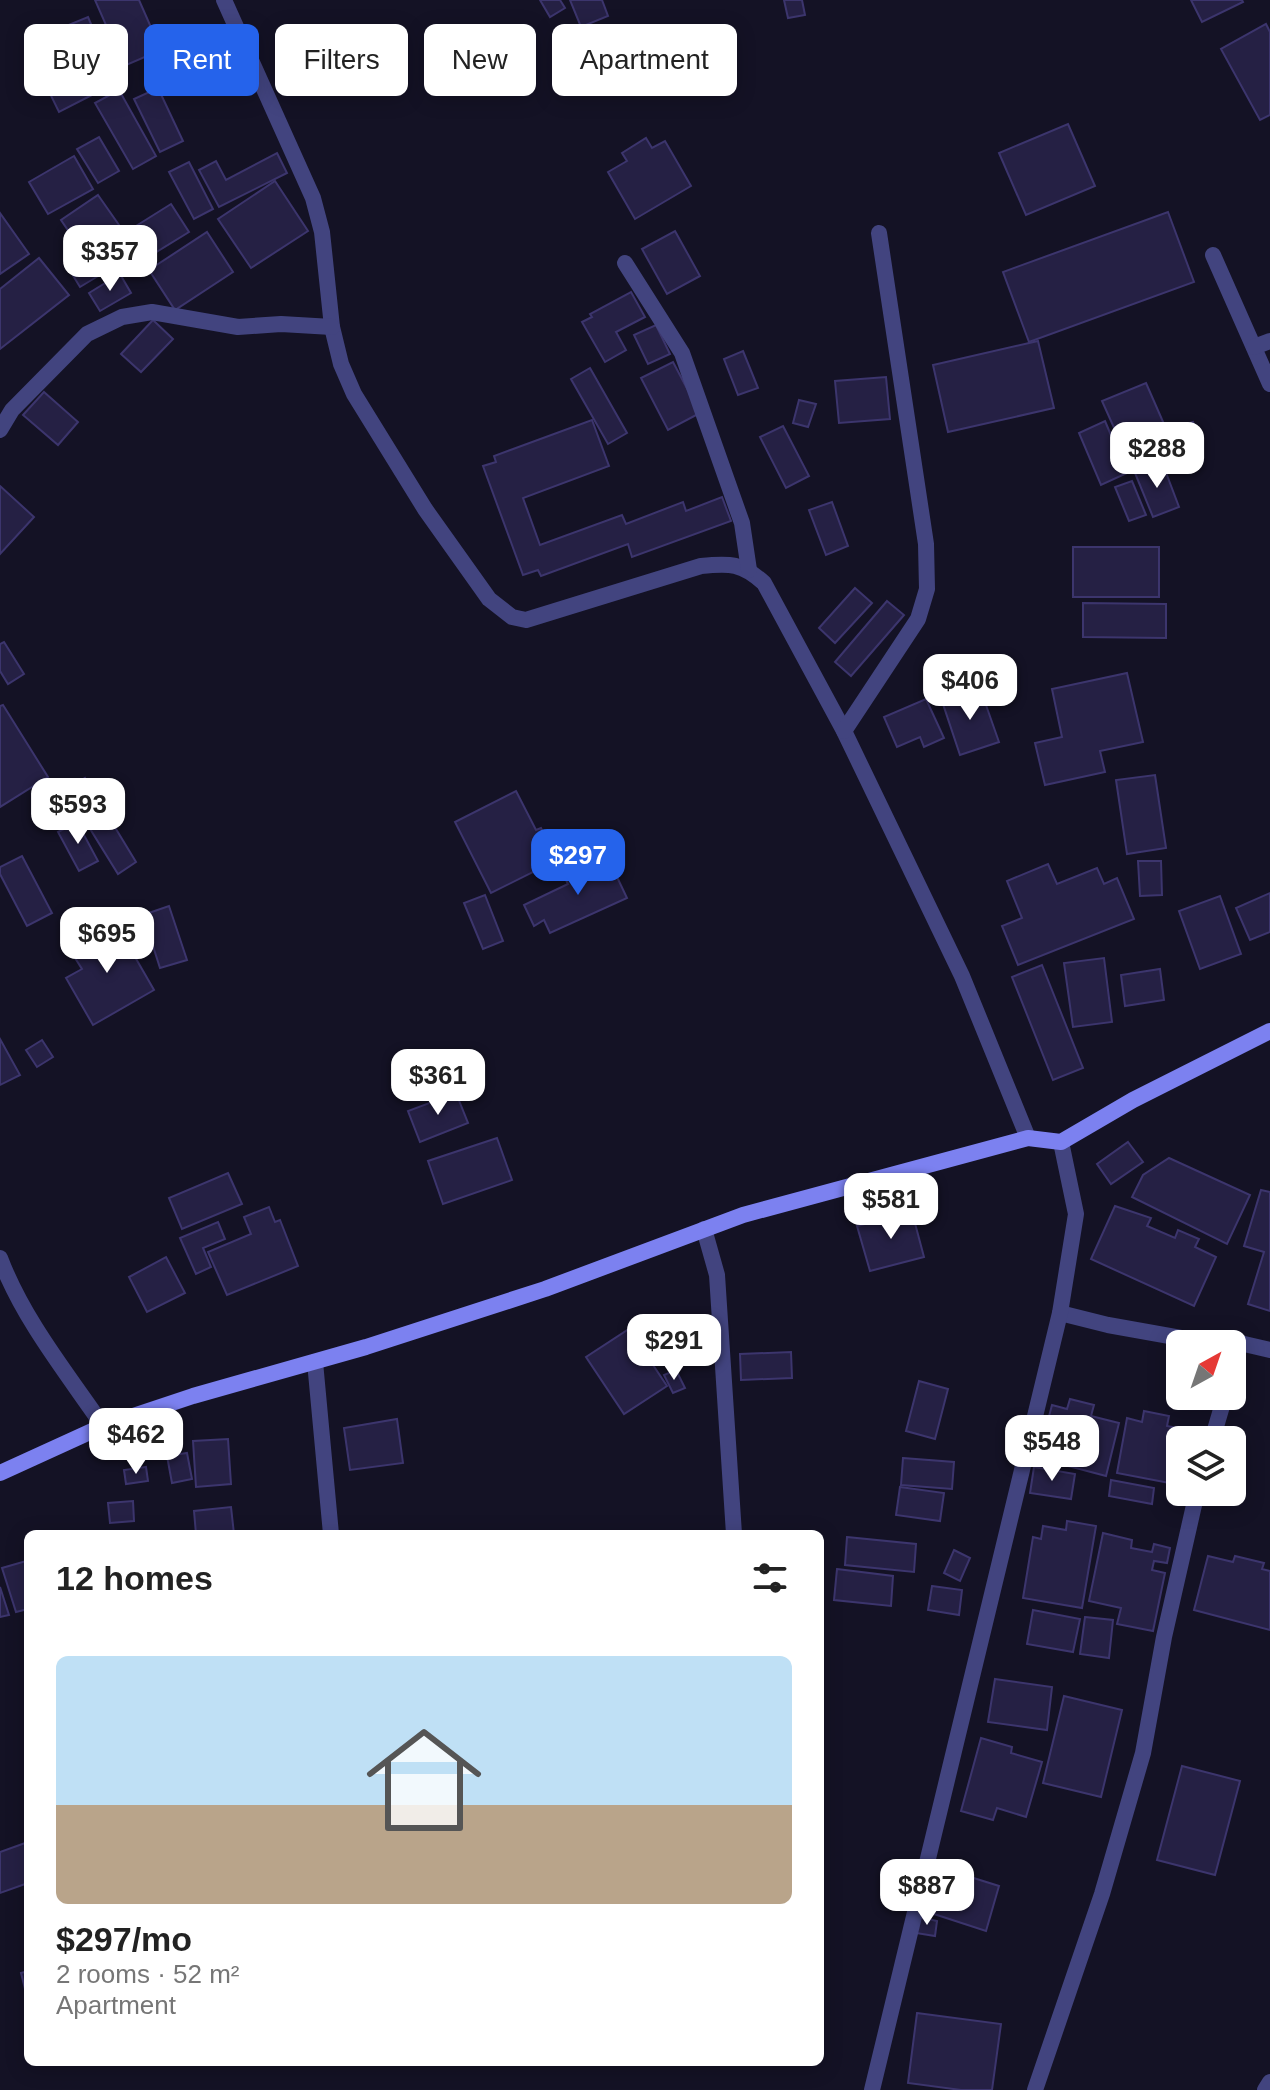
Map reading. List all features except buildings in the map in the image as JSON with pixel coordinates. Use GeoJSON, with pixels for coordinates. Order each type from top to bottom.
{"type":"FeatureCollection","features":[{"type":"Feature","properties":{"kind":"street"},"geometry":{"type":"LineString","coordinates":[[224,0],[313,198],[322,232],[332,327],[341,364],[372,426],[432,519],[489,599],[512,617],[526,620],[701,566],[727,563],[749,570],[764,583],[844,731],[962,976],[1028,1138]]}},
{"type":"Feature","properties":{"kind":"street"},"geometry":{"type":"LineString","coordinates":[[844,731],[918,619],[927,589],[926,544],[879,233]]}},
{"type":"Feature","properties":{"kind":"street"},"geometry":{"type":"LineString","coordinates":[[1213,255],[1262,344],[1270,384]]}},
{"type":"Feature","properties":{"kind":"street"},"geometry":{"type":"LineString","coordinates":[[625,263],[682,353],[742,523],[749,570]]}},
{"type":"Feature","properties":{"kind":"street"},"geometry":{"type":"LineString","coordinates":[[0,430],[12,410],[87,334],[122,317],[152,312],[238,327],[281,324],[332,327]]}},
{"type":"Feature","properties":{"kind":"street"},"geometry":{"type":"LineString","coordinates":[[0,1473],[103,1426],[545,1289],[743,1215],[1028,1138],[1061,1142],[1133,1100],[1270,1031]]}},
{"type":"Feature","properties":{"kind":"street"},"geometry":{"type":"LineString","coordinates":[[872,2090],[1060,1313],[1076,1214],[1061,1142]]}},
{"type":"Feature","properties":{"kind":"street"},"geometry":{"type":"LineString","coordinates":[[704,1229],[717,1275],[734,1530]]}},
{"type":"Feature","properties":{"kind":"street"},"geometry":{"type":"LineString","coordinates":[[0,1258],[7,1277],[43,1339],[103,1426]]}},
{"type":"Feature","properties":{"kind":"street"},"geometry":{"type":"LineString","coordinates":[[1060,1313],[1166,1335]]}},
{"type":"Feature","properties":{"kind":"street"},"geometry":{"type":"LineString","coordinates":[[1246,1344],[1270,1350]]}},
{"type":"Feature","properties":{"kind":"street"},"geometry":{"type":"LineString","coordinates":[[315,1362],[331,1530]]}},
{"type":"Feature","properties":{"kind":"street"},"geometry":{"type":"LineString","coordinates":[[1035,2090],[1102,1894],[1143,1753],[1164,1637],[1194,1506]]}},
{"type":"Feature","properties":{"kind":"street"},"geometry":{"type":"LineString","coordinates":[[1265,2090],[1270,2082]]}}]}
